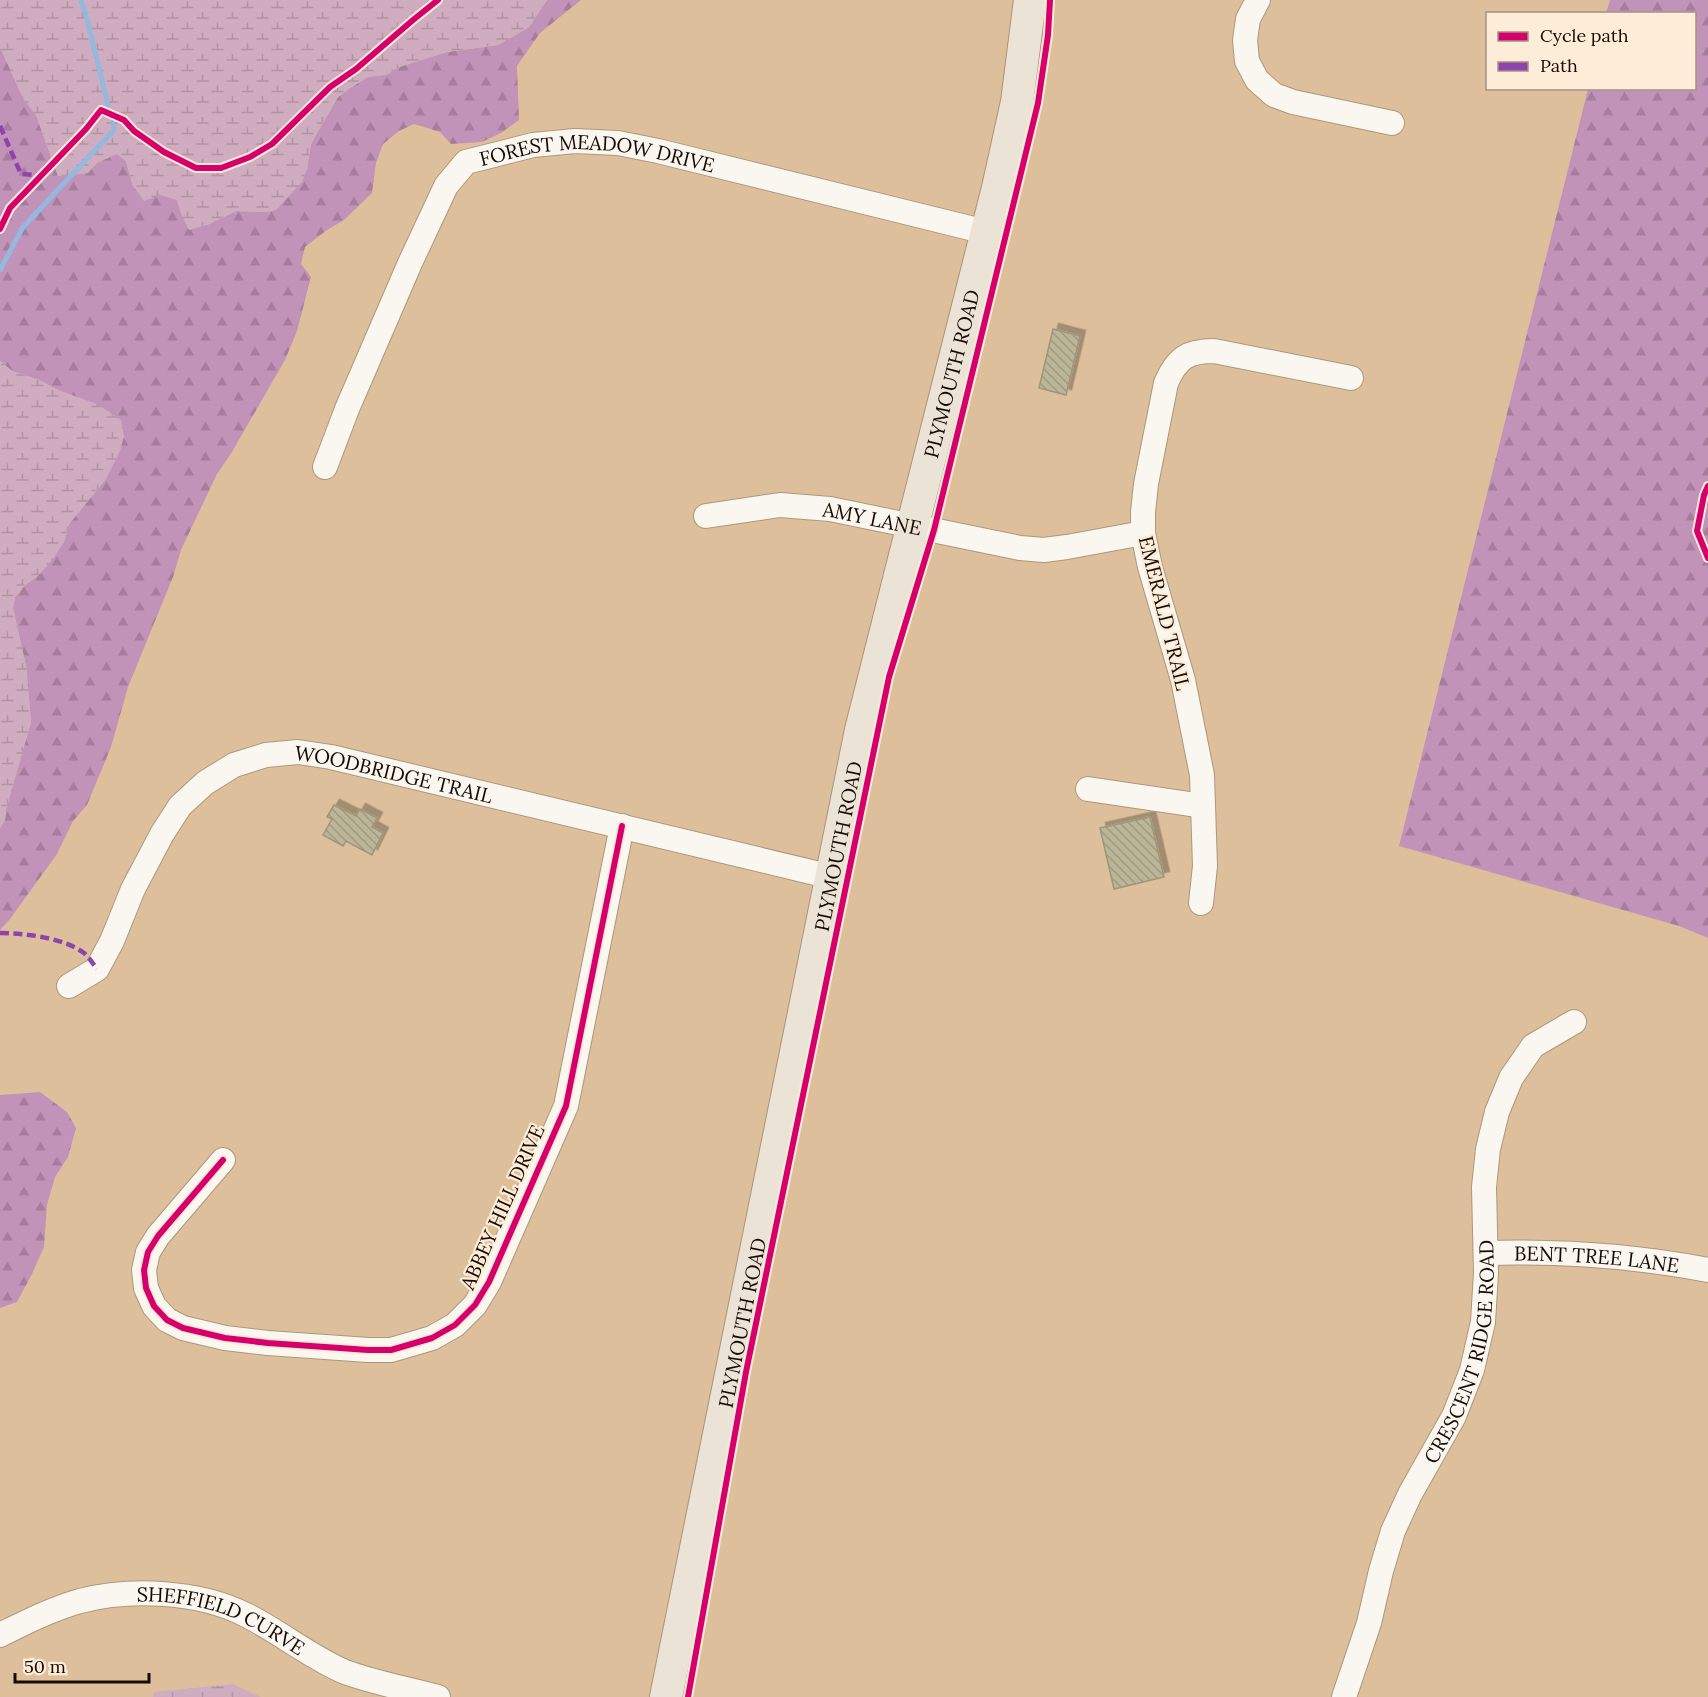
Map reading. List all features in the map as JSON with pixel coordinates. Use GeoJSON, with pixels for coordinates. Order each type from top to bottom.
{"type":"FeatureCollection","features":[{"type":"Feature","properties":{"kind":"main road","name":"PLYMOUTH ROAD"},"geometry":{"type":"LineString","coordinates":[[666,1697],[861,730],[987,232],[1017,102],[1030,0]]}},
{"type":"Feature","properties":{"kind":"street"},"geometry":{"type":"LineString","coordinates":[[1258,0],[1248,19],[1245,40],[1247,61],[1257,80],[1274,95],[1293,102],[1392,123]]}},
{"type":"Feature","properties":{"kind":"street","name":"FOREST MEADOW DRIVE"},"geometry":{"type":"LineString","coordinates":[[325,467],[361,378],[446,186],[466,162],[533,145],[575,141],[618,143],[987,232]]}},
{"type":"Feature","properties":{"kind":"street","name":"EMERALD TRAIL"},"geometry":{"type":"LineString","coordinates":[[1201,903],[1205,866],[1202,775],[1183,680],[1150,567],[1143,533],[1146,484],[1166,383],[1173,368],[1184,357],[1198,351],[1214,351],[1351,378]]}},
{"type":"Feature","properties":{"kind":"street","name":"AMY LANE"},"geometry":{"type":"LineString","coordinates":[[706,516],[780,505],[830,509],[1020,548],[1044,550],[1143,533]]}},
{"type":"Feature","properties":{"kind":"street","name":"WOODBRIDGE TRAIL"},"geometry":{"type":"LineString","coordinates":[[69,986],[97,969],[112,941],[133,889],[162,834],[180,806],[205,783],[234,765],[266,755],[298,752],[331,757],[832,877]]}},
{"type":"Feature","properties":{"kind":"street"},"geometry":{"type":"LineString","coordinates":[[1088,789],[1203,806]]}},
{"type":"Feature","properties":{"kind":"street","name":"ABBEY HILL DRIVE"},"geometry":{"type":"LineString","coordinates":[[223,1160],[158,1236],[148,1252],[144,1270],[146,1288],[154,1306],[167,1320],[183,1328],[225,1338],[368,1350],[392,1350],[432,1338],[455,1325],[476,1305],[489,1282],[566,1106],[622,826]]}},
{"type":"Feature","properties":{"kind":"street","name":"CRESCENT RIDGE ROAD"},"geometry":{"type":"LineString","coordinates":[[1344,1697],[1369,1623],[1393,1531],[1410,1494],[1454,1416],[1472,1370],[1483,1322],[1486,1253],[1484,1187],[1488,1149],[1497,1112],[1511,1077],[1533,1046],[1574,1022]]}},
{"type":"Feature","properties":{"kind":"street","name":"BENT TREE LANE"},"geometry":{"type":"LineString","coordinates":[[1486,1253],[1522,1252],[1629,1258],[1708,1270]]}},
{"type":"Feature","properties":{"kind":"street","name":"SHEFFIELD CURVE"},"geometry":{"type":"LineString","coordinates":[[0,1635],[41,1615],[81,1601],[122,1594],[163,1594],[204,1600],[243,1614],[280,1634],[320,1660],[346,1672],[438,1697]]}},
{"type":"Feature","properties":{"kind":"green space"},"geometry":{"type":"Polygon","coordinates":[[[0,0],[547,0],[529,27],[498,45],[447,52],[399,67],[386,75],[368,77],[350,88],[338,97],[311,144],[307,169],[302,182],[276,210],[236,211],[207,225],[189,230],[177,200],[160,195],[144,201],[133,186],[126,161],[117,154],[97,163],[88,173],[58,176],[36,115],[23,98],[0,47],[0,0]]]}},
{"type":"Feature","properties":{"kind":"green space"},"geometry":{"type":"Polygon","coordinates":[[[547,0],[581,0],[540,33],[517,66],[519,120],[501,133],[482,142],[451,144],[440,132],[414,124],[399,131],[383,144],[376,163],[372,193],[344,220],[305,247],[301,264],[311,277],[297,331],[285,360],[217,474],[181,550],[173,577],[128,687],[111,747],[87,805],[73,821],[57,854],[0,930],[0,828],[5,820],[6,809],[31,722],[26,666],[13,608],[15,597],[24,586],[40,574],[64,542],[69,524],[106,479],[58,390],[39,380],[12,371],[0,361],[0,47],[23,98],[36,115],[58,176],[87,173],[97,163],[116,153],[126,161],[133,186],[177,200],[182,216],[207,225],[236,211],[267,212],[307,169],[311,144],[338,97],[350,88],[368,77],[386,75],[399,67],[447,52],[498,45],[529,27],[547,0]]]}},
{"type":"Feature","properties":{"kind":"green space"},"geometry":{"type":"Polygon","coordinates":[[[1610,0],[1708,0],[1708,938],[1679,926],[1399,846],[1588,90],[1696,90],[1696,12],[1606,12],[1610,0]]]}},
{"type":"Feature","properties":{"kind":"green space"},"geometry":{"type":"Polygon","coordinates":[[[0,361],[12,371],[97,404],[121,420],[124,436],[120,451],[106,479],[69,524],[64,542],[53,559],[40,574],[23,586],[15,597],[13,608],[26,666],[31,722],[6,809],[5,820],[0,828],[0,361]]]}},
{"type":"Feature","properties":{"kind":"green space"},"geometry":{"type":"Polygon","coordinates":[[[40,1092],[67,1112],[76,1128],[68,1157],[55,1177],[47,1205],[44,1247],[17,1302],[0,1308],[0,1095],[40,1092]]]}},
{"type":"Feature","properties":{"kind":"green space"},"geometry":{"type":"Polygon","coordinates":[[[233,1684],[261,1697],[153,1697],[154,1692],[233,1684]]]}},
{"type":"Feature","properties":{"kind":"building"},"geometry":{"type":"Polygon","coordinates":[[[1053,329],[1080,336],[1066,395],[1039,388],[1053,329]]]}},
{"type":"Feature","properties":{"kind":"building"},"geometry":{"type":"Polygon","coordinates":[[[334,805],[356,816],[360,809],[377,818],[372,827],[383,833],[372,855],[346,841],[343,846],[323,835],[332,819],[327,817],[334,805]]]}},
{"type":"Feature","properties":{"kind":"building"},"geometry":{"type":"Polygon","coordinates":[[[1150,817],[1164,877],[1114,889],[1100,828],[1150,817]]]}},
{"type":"Feature","properties":{"kind":"waterway"},"geometry":{"type":"LineString","coordinates":[[81,0],[108,105]]}},
{"type":"Feature","properties":{"kind":"waterway"},"geometry":{"type":"LineString","coordinates":[[0,270],[23,227],[114,130],[113,124]]}},
{"type":"Feature","properties":{"kind":"marked path"},"geometry":{"type":"LineString","coordinates":[[0,126],[21,174],[39,177]]}},
{"type":"Feature","properties":{"kind":"marked path"},"geometry":{"type":"LineString","coordinates":[[0,933],[32,935],[66,944],[84,953],[97,969]]}},
{"type":"Feature","properties":{"kind":"cycle path"},"geometry":{"type":"LineString","coordinates":[[0,229],[10,208],[86,129],[101,110],[124,120],[134,131],[164,152],[196,168],[221,168],[250,157],[272,144],[330,87],[356,69],[438,0]]}},
{"type":"Feature","properties":{"kind":"cycle path"},"geometry":{"type":"LineString","coordinates":[[688,1697],[746,1372],[889,677],[934,530],[1038,103],[1048,35],[1050,0]]}},
{"type":"Feature","properties":{"kind":"cycle path"},"geometry":{"type":"LineString","coordinates":[[1708,486],[1697,531],[1708,558]]}},
{"type":"Feature","properties":{"kind":"cycle path"},"geometry":{"type":"LineString","coordinates":[[223,1160],[158,1236],[148,1252],[144,1270],[146,1288],[154,1306],[167,1320],[183,1328],[225,1338],[368,1350],[391,1350],[432,1338],[455,1325],[475,1305],[489,1282],[566,1106],[622,826]]}}]}
